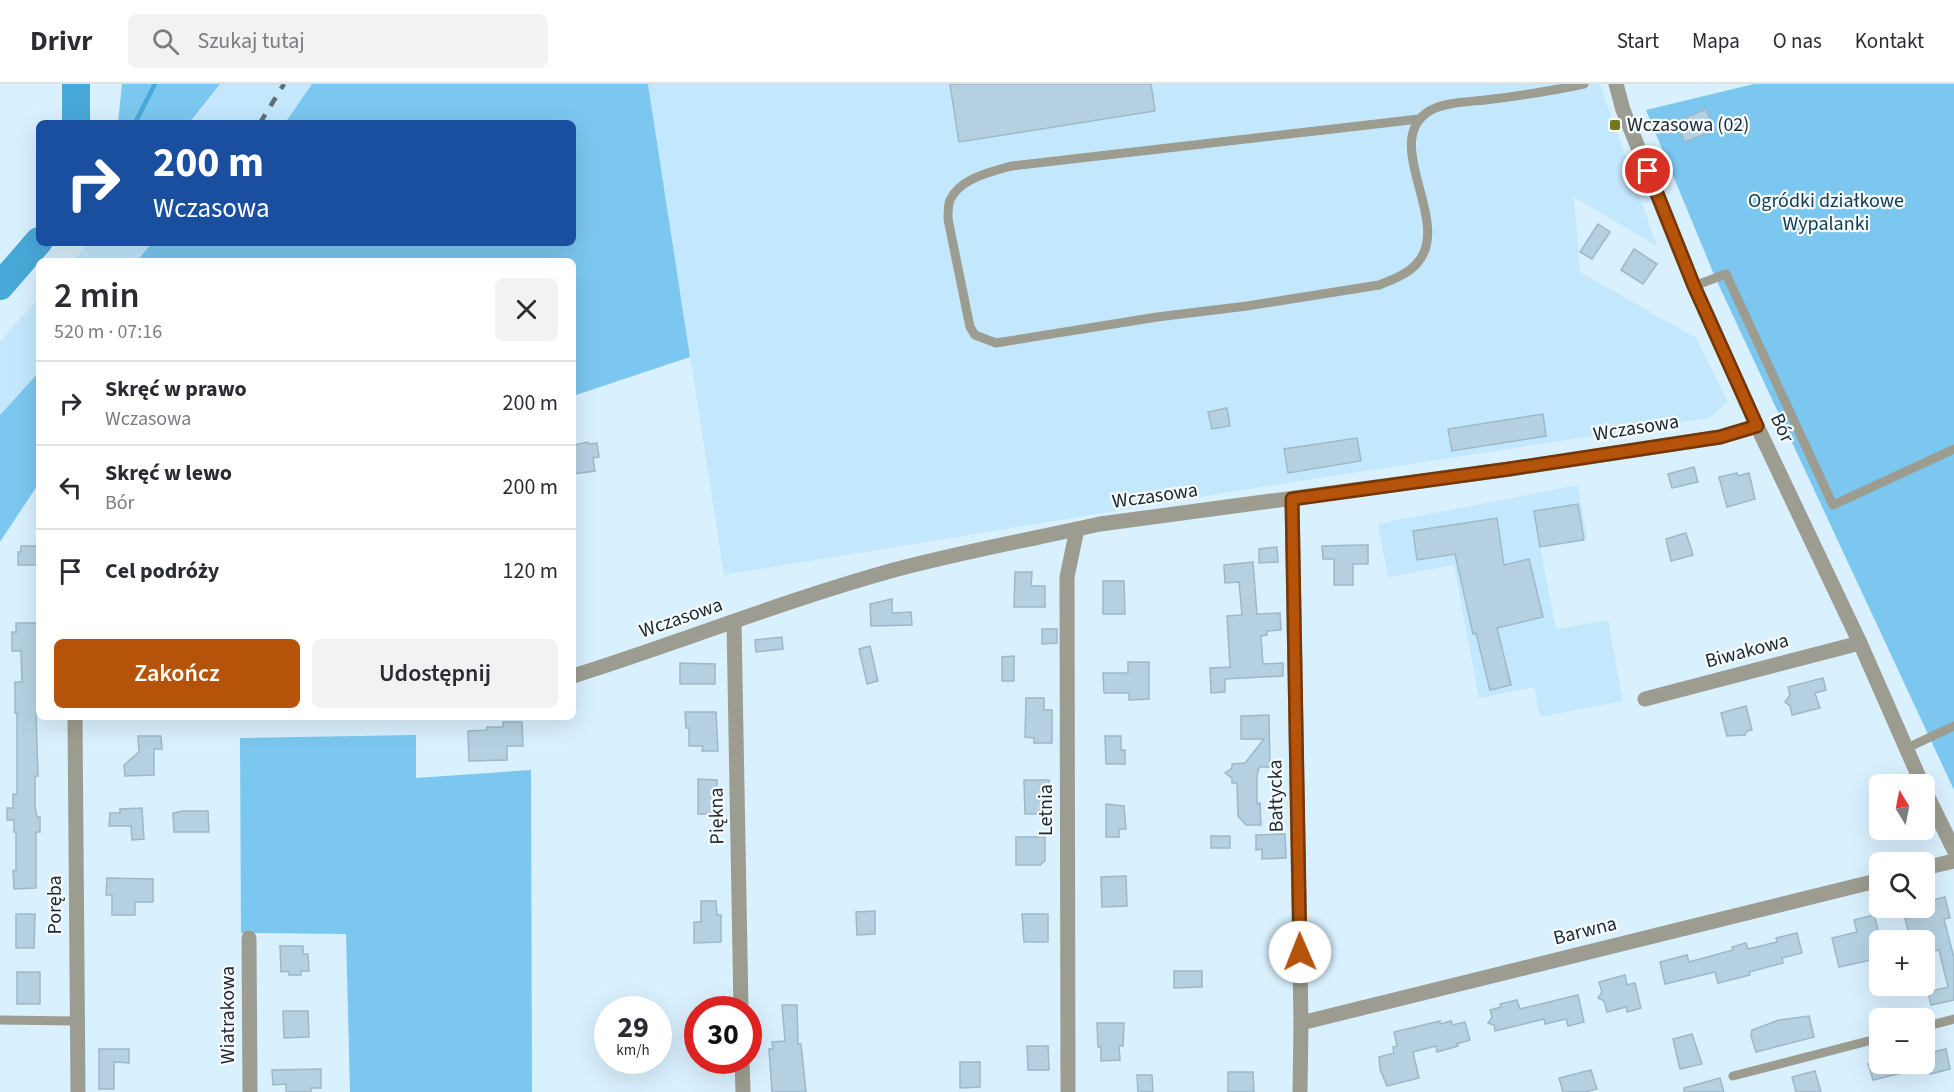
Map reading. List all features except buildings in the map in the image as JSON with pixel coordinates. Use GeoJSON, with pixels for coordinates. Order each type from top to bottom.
{"type":"FeatureCollection","features":[{"type":"Feature","properties":{"kind":"street","name":"Bór"},"geometry":{"type":"LineString","coordinates":[[1616,84],[1623,110],[1694,286],[1757,426],[1860,643],[1917,774]]}},
{"type":"Feature","properties":{"kind":"street","name":"Wczasowa"},"geometry":{"type":"LineString","coordinates":[[576,675],[785,604],[894,570],[1100,524],[1509,469],[1720,437],[1757,426]]}},
{"type":"Feature","properties":{"kind":"street","name":"Bałtycka"},"geometry":{"type":"LineString","coordinates":[[1292,499],[1302,1023],[1300,1092]]}},
{"type":"Feature","properties":{"kind":"street","name":"Letnia"},"geometry":{"type":"LineString","coordinates":[[1068,1092],[1067,577],[1077,529]]}},
{"type":"Feature","properties":{"kind":"street","name":"Piękna"},"geometry":{"type":"LineString","coordinates":[[734,622],[741,996]]}},
{"type":"Feature","properties":{"kind":"street","name":"Biwakowa"},"geometry":{"type":"LineString","coordinates":[[1645,699],[1860,643]]}},
{"type":"Feature","properties":{"kind":"street","name":"Poręba"},"geometry":{"type":"LineString","coordinates":[[75,720],[78,1092]]}},
{"type":"Feature","properties":{"kind":"street"},"geometry":{"type":"LineString","coordinates":[[1935,811],[1954,850]]}},
{"type":"Feature","properties":{"kind":"street"},"geometry":{"type":"LineString","coordinates":[[1935,865],[1954,861]]}},
{"type":"Feature","properties":{"kind":"street","name":"Barwna"},"geometry":{"type":"LineString","coordinates":[[1302,1023],[1869,883]]}},
{"type":"Feature","properties":{"kind":"street","name":"Wiatrakowa"},"geometry":{"type":"LineString","coordinates":[[249,938],[250,1092]]}},
{"type":"Feature","properties":{"kind":"street"},"geometry":{"type":"LineString","coordinates":[[742,1074],[742,1092]]}},
{"type":"Feature","properties":{"kind":"lane"},"geometry":{"type":"LineString","coordinates":[[1419,119],[1410,142],[1427,222],[1425,251],[1418,264],[1394,279],[1379,285],[996,343],[975,335],[970,327],[948,219],[950,201],[960,187],[979,176],[1011,166],[1419,119],[1438,107],[1549,92],[1584,84]]}},
{"type":"Feature","properties":{"kind":"lane"},"geometry":{"type":"LineString","coordinates":[[1694,286],[1726,274],[1833,505],[1954,449]]}},
{"type":"Feature","properties":{"kind":"lane"},"geometry":{"type":"LineString","coordinates":[[1905,749],[1954,726]]}},
{"type":"Feature","properties":{"kind":"lane"},"geometry":{"type":"LineString","coordinates":[[1935,1024],[1954,1019]]}},
{"type":"Feature","properties":{"kind":"lane"},"geometry":{"type":"LineString","coordinates":[[0,1020],[77,1021]]}},
{"type":"Feature","properties":{"kind":"lane"},"geometry":{"type":"LineString","coordinates":[[1733,1076],[1869,1041]]}},
{"type":"Feature","properties":{"kind":"shaded area"},"geometry":{"type":"Polygon","coordinates":[[[220,84],[312,84],[287,120],[191,120],[220,84]]]}},
{"type":"Feature","properties":{"kind":"shaded area"},"geometry":{"type":"Polygon","coordinates":[[[648,84],[1600,84],[1657,246],[1574,197],[1580,272],[1696,338],[1728,402],[1709,418],[1274,485],[724,575],[648,84]]]}},
{"type":"Feature","properties":{"kind":"shaded area"},"geometry":{"type":"Polygon","coordinates":[[[86,246],[150,246],[140,258],[76,258],[86,246]]]}},
{"type":"Feature","properties":{"kind":"shaded area"},"geometry":{"type":"Polygon","coordinates":[[[36,301],[36,375],[0,415],[0,341],[36,301]]]}},
{"type":"Feature","properties":{"kind":"shaded area"},"geometry":{"type":"Polygon","coordinates":[[[1578,485],[1587,537],[1540,546],[1556,629],[1608,620],[1623,701],[1540,717],[1534,687],[1479,698],[1454,565],[1388,577],[1378,524],[1578,485]]]}},
{"type":"Feature","properties":{"kind":"green space"},"geometry":{"type":"Polygon","coordinates":[[[122,84],[220,84],[191,120],[118,120],[122,84]]]}},
{"type":"Feature","properties":{"kind":"green space"},"geometry":{"type":"Polygon","coordinates":[[[312,84],[648,84],[690,357],[576,395],[576,258],[140,258],[150,246],[576,246],[576,120],[287,120],[312,84]]]}},
{"type":"Feature","properties":{"kind":"green space","name":"Ogródki działkowe Wypalanki"},"geometry":{"type":"Polygon","coordinates":[[[1754,84],[1954,84],[1954,790],[1715,277],[1646,110],[1754,84]]]}},
{"type":"Feature","properties":{"kind":"green space"},"geometry":{"type":"Polygon","coordinates":[[[36,375],[36,488],[0,542],[0,415],[36,375]]]}},
{"type":"Feature","properties":{"kind":"green space"},"geometry":{"type":"Polygon","coordinates":[[[416,735],[416,778],[531,770],[532,1092],[350,1092],[346,934],[241,933],[240,738],[416,735]]]}},
{"type":"Feature","properties":{"kind":"waterway"},"geometry":{"type":"LineString","coordinates":[[76,84],[76,120]]}},
{"type":"Feature","properties":{"kind":"waterway"},"geometry":{"type":"LineString","coordinates":[[137,120],[155,84]]}},
{"type":"Feature","properties":{"kind":"waterway"},"geometry":{"type":"LineString","coordinates":[[0,286],[36,244]]}},
{"type":"Feature","properties":{"kind":"railway"},"geometry":{"type":"LineString","coordinates":[[262,120],[284,84]]}},
{"type":"Feature","properties":{"kind":"place","name":"Wczasowa (02)"},"geometry":{"type":"Point","coordinates":[1615,125]}},
{"type":"Feature","properties":{"kind":"route"},"geometry":{"type":"LineString","coordinates":[[1300,952],[1292,499],[1720,437],[1757,426],[1694,286],[1648,171]]}}]}
